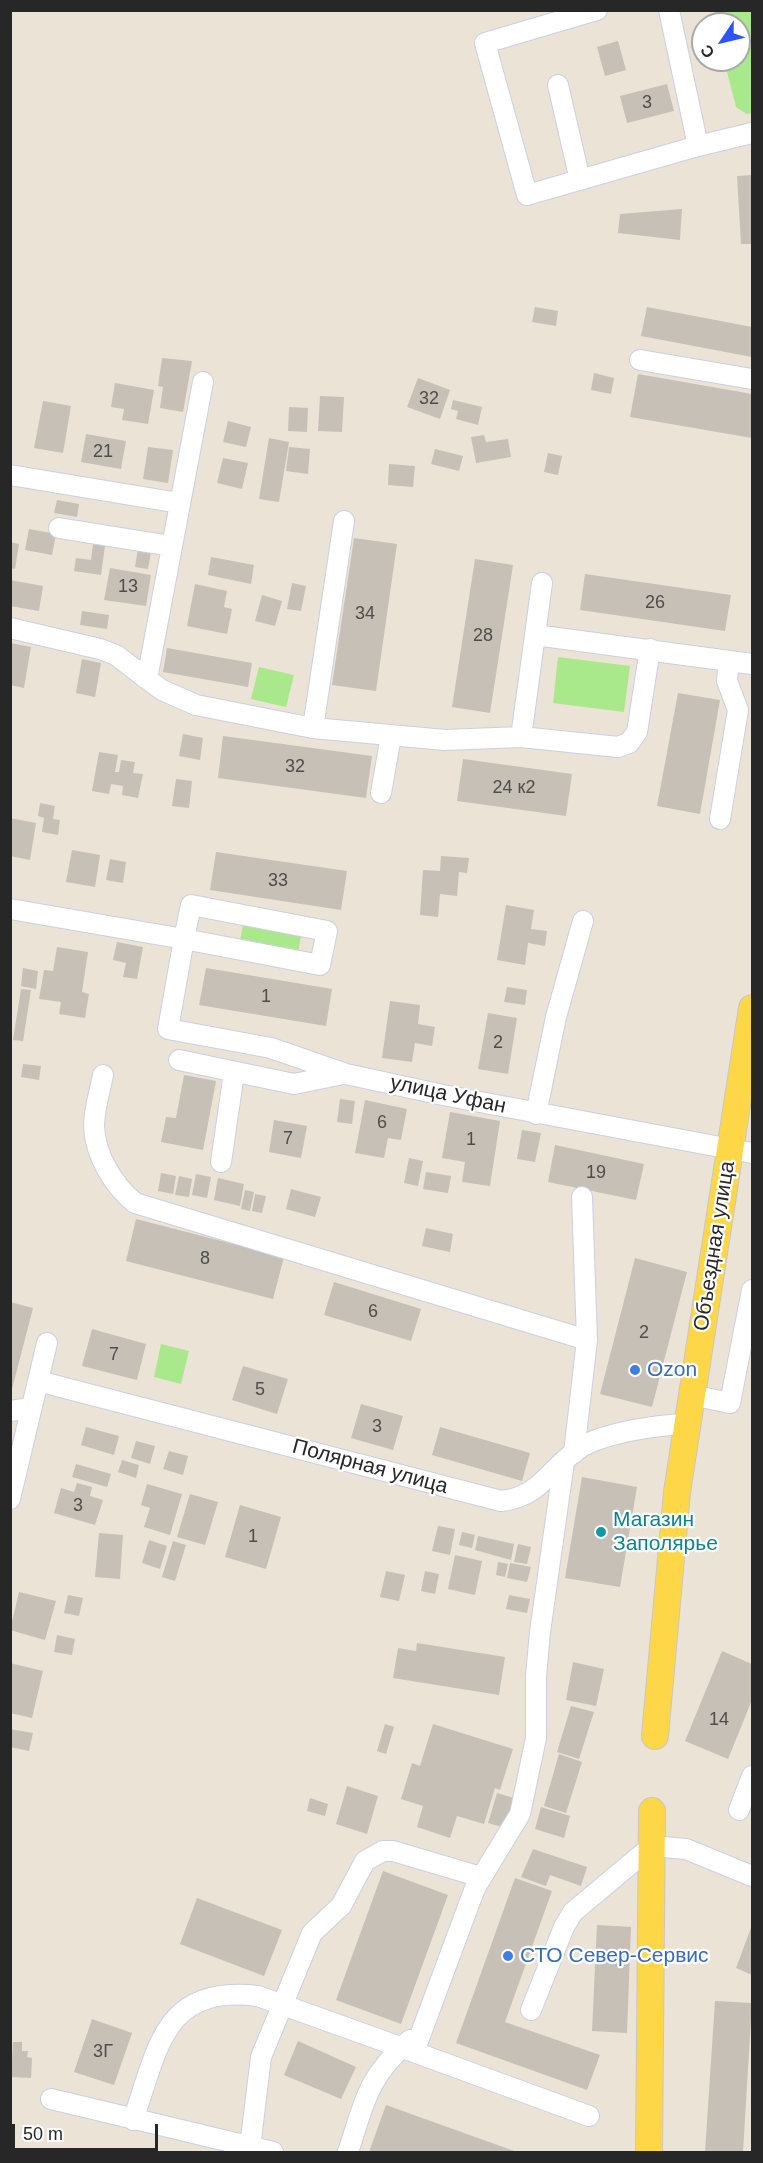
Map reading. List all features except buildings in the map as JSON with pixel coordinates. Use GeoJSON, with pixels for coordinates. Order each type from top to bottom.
{"type":"FeatureCollection","features":[{"type":"Feature","properties":{"kind":"main road","name":"Объездная улица"},"geometry":{"type":"LineString","coordinates":[[655,1736],[670,1563],[686,1424],[742,1150],[753,1008]]}},
{"type":"Feature","properties":{"kind":"main road"},"geometry":{"type":"LineString","coordinates":[[649,2152],[652,1811]]}},
{"type":"Feature","properties":{"kind":"street"},"geometry":{"type":"LineString","coordinates":[[597,10],[485,42],[527,195],[698,146],[753,133]]}},
{"type":"Feature","properties":{"kind":"street"},"geometry":{"type":"LineString","coordinates":[[669,10],[698,146]]}},
{"type":"Feature","properties":{"kind":"street"},"geometry":{"type":"LineString","coordinates":[[558,85],[580,180]]}},
{"type":"Feature","properties":{"kind":"street"},"geometry":{"type":"LineString","coordinates":[[640,360],[753,379]]}},
{"type":"Feature","properties":{"kind":"street"},"geometry":{"type":"LineString","coordinates":[[147,679],[203,382]]}},
{"type":"Feature","properties":{"kind":"street"},"geometry":{"type":"LineString","coordinates":[[10,475],[179,504]]}},
{"type":"Feature","properties":{"kind":"street"},"geometry":{"type":"LineString","coordinates":[[313,728],[344,521]]}},
{"type":"Feature","properties":{"kind":"street"},"geometry":{"type":"LineString","coordinates":[[59,528],[171,546]]}},
{"type":"Feature","properties":{"kind":"street"},"geometry":{"type":"LineString","coordinates":[[521,737],[542,583]]}},
{"type":"Feature","properties":{"kind":"street"},"geometry":{"type":"LineString","coordinates":[[10,628],[100,649],[116,655],[162,690],[196,705],[313,728],[445,740],[521,737],[618,747],[628,743],[638,732],[650,649]]}},
{"type":"Feature","properties":{"kind":"street"},"geometry":{"type":"LineString","coordinates":[[535,635],[753,664]]}},
{"type":"Feature","properties":{"kind":"street"},"geometry":{"type":"LineString","coordinates":[[720,819],[738,710],[727,681],[729,661]]}},
{"type":"Feature","properties":{"kind":"street"},"geometry":{"type":"LineString","coordinates":[[381,793],[391,736]]}},
{"type":"Feature","properties":{"kind":"street"},"geometry":{"type":"LineString","coordinates":[[10,909],[320,965],[327,931],[191,905],[184,939]]}},
{"type":"Feature","properties":{"kind":"street"},"geometry":{"type":"LineString","coordinates":[[536,1114],[556,1017],[583,921]]}},
{"type":"Feature","properties":{"kind":"street","name":"улица Уфан"},"geometry":{"type":"LineString","coordinates":[[184,939],[168,1029],[271,1048],[346,1074],[536,1114],[742,1150]]}},
{"type":"Feature","properties":{"kind":"street"},"geometry":{"type":"LineString","coordinates":[[178,1060],[294,1084],[346,1074]]}},
{"type":"Feature","properties":{"kind":"street"},"geometry":{"type":"LineString","coordinates":[[221,1162],[234,1073]]}},
{"type":"Feature","properties":{"kind":"street"},"geometry":{"type":"LineString","coordinates":[[103,1075],[94,1126],[98,1147],[119,1191],[135,1203],[587,1340]]}},
{"type":"Feature","properties":{"kind":"street"},"geometry":{"type":"LineString","coordinates":[[348,2152],[370,2086],[386,2062],[407,2050],[423,2028],[481,1877],[520,1814],[536,1738],[536,1676],[540,1632],[587,1340],[582,1197]]}},
{"type":"Feature","properties":{"kind":"street"},"geometry":{"type":"LineString","coordinates":[[691,1395],[730,1403],[753,1290]]}},
{"type":"Feature","properties":{"kind":"street"},"geometry":{"type":"LineString","coordinates":[[10,1499],[47,1343]]}},
{"type":"Feature","properties":{"kind":"street","name":"Полярная улица"},"geometry":{"type":"LineString","coordinates":[[38,1381],[501,1501],[517,1499],[532,1492],[569,1457],[595,1442],[665,1425],[686,1424]]}},
{"type":"Feature","properties":{"kind":"street"},"geometry":{"type":"LineString","coordinates":[[10,1411],[31,1408]]}},
{"type":"Feature","properties":{"kind":"street"},"geometry":{"type":"LineString","coordinates":[[739,1810],[753,1776]]}},
{"type":"Feature","properties":{"kind":"street"},"geometry":{"type":"LineString","coordinates":[[531,2010],[564,1927],[573,1912],[652,1846],[686,1848],[753,1876]]}},
{"type":"Feature","properties":{"kind":"street"},"geometry":{"type":"LineString","coordinates":[[250,2147],[261,2057],[312,1933],[341,1906],[364,1861],[383,1851],[393,1851],[481,1877]]}},
{"type":"Feature","properties":{"kind":"street"},"geometry":{"type":"LineString","coordinates":[[134,2120],[161,2039],[168,2025],[179,2013],[194,2003],[219,1995],[240,1994],[284,2003],[589,2116]]}},
{"type":"Feature","properties":{"kind":"street"},"geometry":{"type":"LineString","coordinates":[[51,2098],[273,2152]]}},
{"type":"Feature","properties":{"kind":"green space"},"geometry":{"type":"Polygon","coordinates":[[[752,11],[752,113],[747,114],[736,107],[727,72],[751,72],[751,12],[715,12],[752,11]]]}},
{"type":"Feature","properties":{"kind":"green space"},"geometry":{"type":"Polygon","coordinates":[[[558,657],[630,666],[624,712],[553,703],[558,657]]]}},
{"type":"Feature","properties":{"kind":"green space"},"geometry":{"type":"Polygon","coordinates":[[[259,667],[294,675],[286,707],[251,699],[259,667]]]}},
{"type":"Feature","properties":{"kind":"green space"},"geometry":{"type":"Polygon","coordinates":[[[244,919],[302,930],[298,953],[240,942],[244,919]]]}},
{"type":"Feature","properties":{"kind":"green space"},"geometry":{"type":"Polygon","coordinates":[[[161,1344],[189,1351],[181,1384],[154,1377],[161,1344]]]}},
{"type":"Feature","properties":{"kind":"place","name":"Ozon"},"geometry":{"type":"Point","coordinates":[635,1370]}},
{"type":"Feature","properties":{"kind":"place","name":"Магазин Заполярье"},"geometry":{"type":"Point","coordinates":[601,1532]}},
{"type":"Feature","properties":{"kind":"place","name":"СТО Север-Сервис"},"geometry":{"type":"Point","coordinates":[508,1956]}}]}
